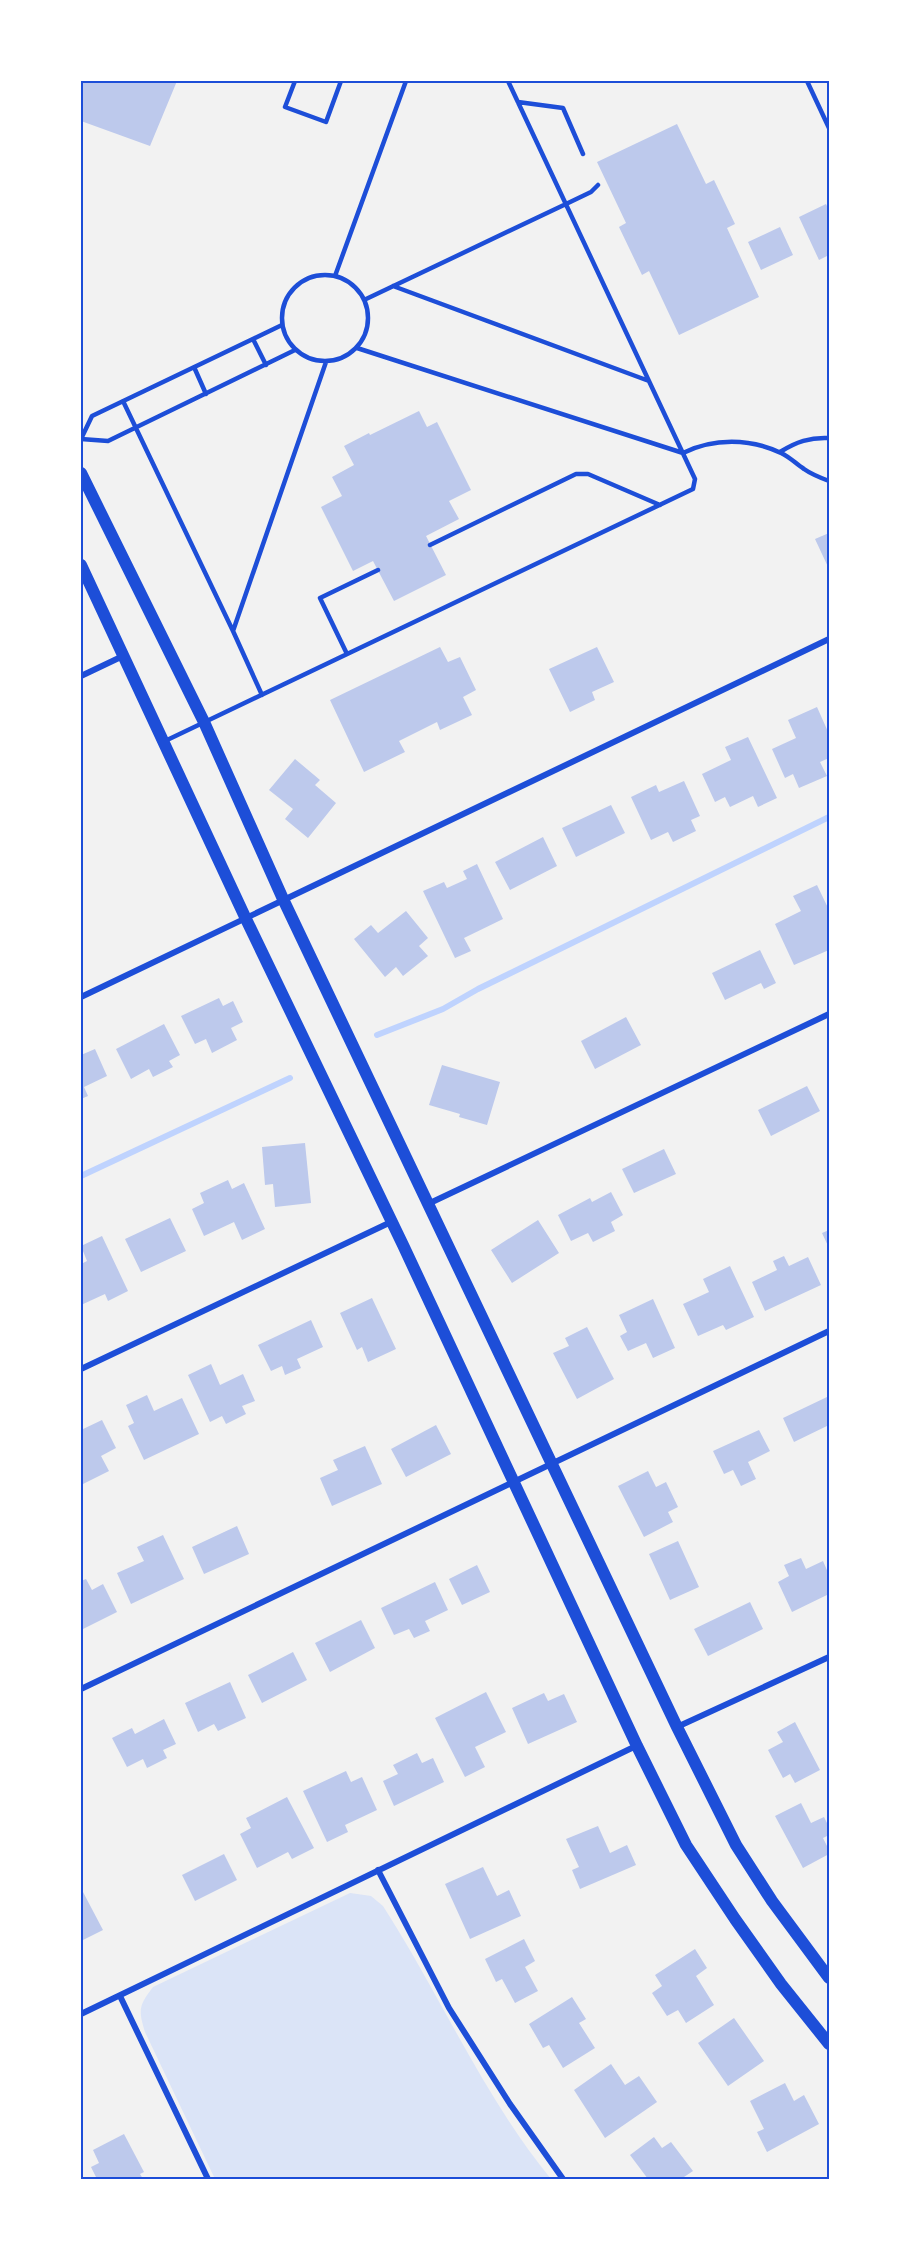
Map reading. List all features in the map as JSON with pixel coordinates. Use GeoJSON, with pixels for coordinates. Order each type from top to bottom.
{"type":"FeatureCollection","features":[{"type":"Feature","properties":{"kind":"main road"},"geometry":{"type":"LineString","coordinates":[[81,473],[204,722],[284,899],[677,1727],[736,1845],[772,1901],[829,1978]]}},
{"type":"Feature","properties":{"kind":"main road"},"geometry":{"type":"LineString","coordinates":[[81,565],[246,919],[686,1845],[781,1984],[829,2044]]}},
{"type":"Feature","properties":{"kind":"street"},"geometry":{"type":"LineString","coordinates":[[81,997],[829,639]]}},
{"type":"Feature","properties":{"kind":"street"},"geometry":{"type":"LineString","coordinates":[[81,676],[124,656]]}},
{"type":"Feature","properties":{"kind":"street"},"geometry":{"type":"LineString","coordinates":[[429,1203],[829,1014]]}},
{"type":"Feature","properties":{"kind":"street"},"geometry":{"type":"LineString","coordinates":[[81,1369],[391,1222]]}},
{"type":"Feature","properties":{"kind":"street"},"geometry":{"type":"LineString","coordinates":[[81,1689],[829,1331]]}},
{"type":"Feature","properties":{"kind":"street"},"geometry":{"type":"LineString","coordinates":[[677,1727],[829,1656]]}},
{"type":"Feature","properties":{"kind":"street"},"geometry":{"type":"LineString","coordinates":[[81,2014],[637,1746]]}},
{"type":"Feature","properties":{"kind":"street"},"geometry":{"type":"LineString","coordinates":[[378,1870],[449,2008],[510,2104],[563,2179]]}},
{"type":"Feature","properties":{"kind":"street"},"geometry":{"type":"LineString","coordinates":[[120,1996],[208,2179]]}},
{"type":"Feature","properties":{"kind":"lane"},"geometry":{"type":"LineString","coordinates":[[295,81],[285,107],[326,122],[341,81]]}},
{"type":"Feature","properties":{"kind":"lane"},"geometry":{"type":"LineString","coordinates":[[334,276],[405,81]]}},
{"type":"Feature","properties":{"kind":"lane"},"geometry":{"type":"LineString","coordinates":[[164,742],[693,489],[695,480],[683,453],[508,81]]}},
{"type":"Feature","properties":{"kind":"lane"},"geometry":{"type":"LineString","coordinates":[[807,81],[829,128]]}},
{"type":"Feature","properties":{"kind":"lane"},"geometry":{"type":"LineString","coordinates":[[518,102],[562,108],[583,154]]}},
{"type":"Feature","properties":{"kind":"lane"},"geometry":{"type":"LineString","coordinates":[[364,300],[591,192],[598,185]]}},
{"type":"Feature","properties":{"kind":"lane"},"geometry":{"type":"LineString","coordinates":[[323,275],[334,276],[354,286],[364,300],[368,316],[366,333],[357,348],[343,358],[326,362],[309,359],[295,350],[285,337],[281,320],[283,303],[292,289],[306,279],[323,275]]}},
{"type":"Feature","properties":{"kind":"lane"},"geometry":{"type":"LineString","coordinates":[[393,286],[649,381]]}},
{"type":"Feature","properties":{"kind":"lane"},"geometry":{"type":"LineString","coordinates":[[282,325],[92,416],[81,439],[108,441],[295,350]]}},
{"type":"Feature","properties":{"kind":"lane"},"geometry":{"type":"LineString","coordinates":[[253,339],[266,364]]}},
{"type":"Feature","properties":{"kind":"lane"},"geometry":{"type":"LineString","coordinates":[[357,348],[683,453],[699,445],[727,441],[745,442],[780,452],[806,471],[829,481]]}},
{"type":"Feature","properties":{"kind":"lane"},"geometry":{"type":"LineString","coordinates":[[233,631],[326,362]]}},
{"type":"Feature","properties":{"kind":"lane"},"geometry":{"type":"LineString","coordinates":[[194,368],[206,394]]}},
{"type":"Feature","properties":{"kind":"lane"},"geometry":{"type":"LineString","coordinates":[[123,401],[262,695]]}},
{"type":"Feature","properties":{"kind":"lane"},"geometry":{"type":"LineString","coordinates":[[780,452],[797,442],[817,437],[829,438]]}},
{"type":"Feature","properties":{"kind":"lane"},"geometry":{"type":"LineString","coordinates":[[430,545],[576,474],[588,474],[660,505]]}},
{"type":"Feature","properties":{"kind":"lane"},"geometry":{"type":"LineString","coordinates":[[347,654],[320,598],[378,570]]}},
{"type":"Feature","properties":{"kind":"shaded area"},"geometry":{"type":"Polygon","coordinates":[[[350,1893],[371,1896],[383,1906],[483,2080],[504,2114],[551,2179],[215,2179],[145,2032],[141,2018],[142,2003],[153,1987],[350,1893]]]}},
{"type":"Feature","properties":{"kind":"building"},"geometry":{"type":"Polygon","coordinates":[[[81,81],[177,81],[150,146],[81,121],[81,81]]]}},
{"type":"Feature","properties":{"kind":"building"},"geometry":{"type":"Polygon","coordinates":[[[677,124],[706,184],[714,180],[735,224],[727,228],[759,297],[679,335],[649,271],[642,275],[619,227],[626,223],[597,162],[677,124]]]}},
{"type":"Feature","properties":{"kind":"building"},"geometry":{"type":"Polygon","coordinates":[[[826,204],[829,210],[829,255],[819,260],[799,217],[826,204]]]}},
{"type":"Feature","properties":{"kind":"building"},"geometry":{"type":"Polygon","coordinates":[[[780,227],[793,255],[761,270],[748,242],[780,227]]]}},
{"type":"Feature","properties":{"kind":"building"},"geometry":{"type":"Polygon","coordinates":[[[419,411],[427,427],[437,422],[471,490],[449,501],[459,519],[426,536],[446,575],[394,601],[373,561],[353,571],[321,507],[342,496],[332,477],[354,465],[344,446],[419,411]]]}},
{"type":"Feature","properties":{"kind":"building"},"geometry":{"type":"Polygon","coordinates":[[[829,533],[829,569],[815,539],[829,533]]]}},
{"type":"Feature","properties":{"kind":"building"},"geometry":{"type":"Polygon","coordinates":[[[440,647],[448,662],[460,657],[476,690],[463,697],[472,715],[440,730],[437,722],[399,741],[405,752],[364,772],[330,700],[440,647]]]}},
{"type":"Feature","properties":{"kind":"building"},"geometry":{"type":"Polygon","coordinates":[[[597,647],[614,682],[592,692],[595,700],[570,712],[549,669],[597,647]]]}},
{"type":"Feature","properties":{"kind":"building"},"geometry":{"type":"Polygon","coordinates":[[[817,707],[829,734],[829,758],[820,762],[827,776],[799,788],[793,774],[785,778],[772,749],[796,738],[788,720],[817,707]]]}},
{"type":"Feature","properties":{"kind":"building"},"geometry":{"type":"Polygon","coordinates":[[[748,737],[777,798],[758,807],[753,796],[730,807],[725,797],[715,802],[702,774],[731,760],[725,747],[748,737]]]}},
{"type":"Feature","properties":{"kind":"building"},"geometry":{"type":"Polygon","coordinates":[[[295,759],[320,780],[315,785],[336,803],[308,838],[285,819],[293,809],[269,790],[295,759]]]}},
{"type":"Feature","properties":{"kind":"building"},"geometry":{"type":"Polygon","coordinates":[[[684,781],[700,816],[691,820],[696,831],[673,842],[668,832],[651,840],[631,797],[656,785],[659,792],[684,781]]]}},
{"type":"Feature","properties":{"kind":"building"},"geometry":{"type":"Polygon","coordinates":[[[611,805],[625,833],[576,857],[562,828],[611,805]]]}},
{"type":"Feature","properties":{"kind":"building"},"geometry":{"type":"Polygon","coordinates":[[[543,837],[557,866],[510,890],[495,862],[543,837]]]}},
{"type":"Feature","properties":{"kind":"building"},"geometry":{"type":"Polygon","coordinates":[[[477,864],[503,919],[464,938],[471,951],[455,958],[423,891],[444,882],[447,888],[467,879],[463,871],[477,864]]]}},
{"type":"Feature","properties":{"kind":"building"},"geometry":{"type":"Polygon","coordinates":[[[817,885],[829,910],[829,950],[794,965],[775,924],[801,911],[793,896],[817,885]]]}},
{"type":"Feature","properties":{"kind":"building"},"geometry":{"type":"Polygon","coordinates":[[[406,911],[428,938],[419,946],[428,956],[403,976],[396,967],[385,977],[354,939],[371,925],[378,933],[406,911]]]}},
{"type":"Feature","properties":{"kind":"building"},"geometry":{"type":"Polygon","coordinates":[[[760,950],[776,983],[764,989],[761,983],[725,1000],[712,973],[760,950]]]}},
{"type":"Feature","properties":{"kind":"building"},"geometry":{"type":"Polygon","coordinates":[[[219,998],[223,1006],[233,1001],[243,1022],[231,1028],[237,1040],[212,1053],[206,1039],[195,1044],[181,1016],[219,998]]]}},
{"type":"Feature","properties":{"kind":"building"},"geometry":{"type":"Polygon","coordinates":[[[626,1017],[641,1045],[595,1069],[581,1041],[626,1017]]]}},
{"type":"Feature","properties":{"kind":"building"},"geometry":{"type":"Polygon","coordinates":[[[164,1024],[180,1055],[169,1061],[173,1067],[153,1077],[149,1069],[131,1079],[116,1049],[164,1024]]]}},
{"type":"Feature","properties":{"kind":"building"},"geometry":{"type":"Polygon","coordinates":[[[95,1049],[107,1076],[84,1087],[88,1096],[81,1099],[81,1055],[95,1049]]]}},
{"type":"Feature","properties":{"kind":"building"},"geometry":{"type":"Polygon","coordinates":[[[442,1065],[500,1082],[487,1125],[429,1105],[442,1065]]]}},
{"type":"Feature","properties":{"kind":"building"},"geometry":{"type":"Polygon","coordinates":[[[807,1086],[820,1111],[771,1136],[758,1110],[807,1086]]]}},
{"type":"Feature","properties":{"kind":"building"},"geometry":{"type":"Polygon","coordinates":[[[305,1143],[311,1203],[275,1207],[273,1184],[265,1185],[262,1147],[305,1143]]]}},
{"type":"Feature","properties":{"kind":"building"},"geometry":{"type":"Polygon","coordinates":[[[664,1149],[676,1174],[634,1193],[622,1169],[664,1149]]]}},
{"type":"Feature","properties":{"kind":"building"},"geometry":{"type":"Polygon","coordinates":[[[228,1180],[232,1189],[244,1183],[265,1229],[242,1240],[234,1222],[204,1236],[192,1209],[204,1203],[200,1193],[228,1180]]]}},
{"type":"Feature","properties":{"kind":"building"},"geometry":{"type":"Polygon","coordinates":[[[611,1192],[623,1215],[611,1222],[615,1231],[593,1242],[588,1233],[571,1241],[558,1215],[590,1198],[592,1202],[611,1192]]]}},
{"type":"Feature","properties":{"kind":"building"},"geometry":{"type":"Polygon","coordinates":[[[170,1218],[186,1251],[141,1272],[125,1239],[170,1218]]]}},
{"type":"Feature","properties":{"kind":"building"},"geometry":{"type":"Polygon","coordinates":[[[538,1220],[559,1253],[512,1283],[491,1250],[538,1220]]]}},
{"type":"Feature","properties":{"kind":"building"},"geometry":{"type":"Polygon","coordinates":[[[829,1230],[829,1248],[822,1233],[829,1230]]]}},
{"type":"Feature","properties":{"kind":"building"},"geometry":{"type":"Polygon","coordinates":[[[102,1236],[128,1291],[108,1301],[105,1294],[81,1305],[81,1264],[87,1261],[81,1246],[102,1236]]]}},
{"type":"Feature","properties":{"kind":"building"},"geometry":{"type":"Polygon","coordinates":[[[784,1256],[789,1266],[808,1257],[821,1285],[765,1311],[752,1282],[777,1270],[773,1261],[784,1256]]]}},
{"type":"Feature","properties":{"kind":"building"},"geometry":{"type":"Polygon","coordinates":[[[730,1266],[754,1317],[726,1330],[723,1325],[698,1336],[683,1304],[709,1292],[703,1279],[730,1266]]]}},
{"type":"Feature","properties":{"kind":"building"},"geometry":{"type":"Polygon","coordinates":[[[372,1298],[396,1349],[368,1362],[362,1347],[357,1350],[340,1313],[372,1298]]]}},
{"type":"Feature","properties":{"kind":"building"},"geometry":{"type":"Polygon","coordinates":[[[653,1299],[675,1348],[653,1358],[646,1343],[628,1351],[620,1336],[627,1332],[619,1315],[653,1299]]]}},
{"type":"Feature","properties":{"kind":"building"},"geometry":{"type":"Polygon","coordinates":[[[311,1320],[323,1347],[297,1359],[301,1368],[285,1375],[282,1366],[271,1371],[258,1345],[311,1320]]]}},
{"type":"Feature","properties":{"kind":"building"},"geometry":{"type":"Polygon","coordinates":[[[587,1327],[614,1379],[577,1399],[553,1353],[569,1346],[565,1338],[587,1327]]]}},
{"type":"Feature","properties":{"kind":"building"},"geometry":{"type":"Polygon","coordinates":[[[211,1364],[220,1385],[243,1374],[255,1401],[242,1406],[246,1414],[226,1424],[222,1416],[210,1422],[188,1375],[211,1364]]]}},
{"type":"Feature","properties":{"kind":"building"},"geometry":{"type":"Polygon","coordinates":[[[147,1395],[154,1411],[182,1398],[199,1434],[144,1460],[128,1426],[134,1423],[126,1405],[147,1395]]]}},
{"type":"Feature","properties":{"kind":"building"},"geometry":{"type":"Polygon","coordinates":[[[827,1397],[829,1425],[794,1442],[783,1418],[827,1397]]]}},
{"type":"Feature","properties":{"kind":"building"},"geometry":{"type":"Polygon","coordinates":[[[102,1420],[116,1448],[101,1456],[109,1471],[81,1485],[81,1430],[102,1420]]]}},
{"type":"Feature","properties":{"kind":"building"},"geometry":{"type":"Polygon","coordinates":[[[436,1425],[451,1454],[406,1477],[391,1449],[436,1425]]]}},
{"type":"Feature","properties":{"kind":"building"},"geometry":{"type":"Polygon","coordinates":[[[759,1430],[770,1451],[748,1462],[756,1479],[741,1486],[733,1470],[724,1474],[713,1451],[759,1430]]]}},
{"type":"Feature","properties":{"kind":"building"},"geometry":{"type":"Polygon","coordinates":[[[365,1446],[382,1484],[332,1506],[320,1478],[338,1470],[333,1460],[365,1446]]]}},
{"type":"Feature","properties":{"kind":"building"},"geometry":{"type":"Polygon","coordinates":[[[648,1471],[656,1487],[666,1482],[678,1507],[668,1512],[673,1522],[644,1537],[618,1486],[648,1471]]]}},
{"type":"Feature","properties":{"kind":"building"},"geometry":{"type":"Polygon","coordinates":[[[237,1526],[249,1554],[204,1574],[192,1547],[237,1526]]]}},
{"type":"Feature","properties":{"kind":"building"},"geometry":{"type":"Polygon","coordinates":[[[163,1535],[184,1579],[131,1604],[117,1573],[144,1561],[137,1547],[163,1535]]]}},
{"type":"Feature","properties":{"kind":"building"},"geometry":{"type":"Polygon","coordinates":[[[678,1541],[699,1587],[670,1600],[649,1554],[678,1541]]]}},
{"type":"Feature","properties":{"kind":"building"},"geometry":{"type":"Polygon","coordinates":[[[801,1558],[806,1569],[823,1561],[829,1575],[829,1594],[792,1612],[778,1582],[789,1576],[784,1565],[801,1558]]]}},
{"type":"Feature","properties":{"kind":"building"},"geometry":{"type":"Polygon","coordinates":[[[477,1565],[490,1592],[462,1605],[449,1579],[477,1565]]]}},
{"type":"Feature","properties":{"kind":"building"},"geometry":{"type":"Polygon","coordinates":[[[86,1579],[92,1590],[103,1584],[117,1612],[81,1630],[81,1581],[86,1579]]]}},
{"type":"Feature","properties":{"kind":"building"},"geometry":{"type":"Polygon","coordinates":[[[435,1582],[448,1610],[425,1621],[430,1631],[414,1638],[409,1629],[394,1635],[381,1608],[435,1582]]]}},
{"type":"Feature","properties":{"kind":"building"},"geometry":{"type":"Polygon","coordinates":[[[750,1602],[763,1629],[708,1656],[694,1629],[750,1602]]]}},
{"type":"Feature","properties":{"kind":"building"},"geometry":{"type":"Polygon","coordinates":[[[361,1620],[375,1648],[330,1672],[315,1643],[361,1620]]]}},
{"type":"Feature","properties":{"kind":"building"},"geometry":{"type":"Polygon","coordinates":[[[293,1652],[307,1680],[262,1703],[248,1675],[293,1652]]]}},
{"type":"Feature","properties":{"kind":"building"},"geometry":{"type":"Polygon","coordinates":[[[230,1682],[246,1718],[218,1731],[214,1724],[198,1732],[185,1703],[230,1682]]]}},
{"type":"Feature","properties":{"kind":"building"},"geometry":{"type":"Polygon","coordinates":[[[486,1692],[506,1732],[475,1747],[485,1767],[465,1777],[435,1718],[486,1692]]]}},
{"type":"Feature","properties":{"kind":"building"},"geometry":{"type":"Polygon","coordinates":[[[544,1693],[548,1701],[564,1694],[577,1722],[528,1744],[512,1708],[544,1693]]]}},
{"type":"Feature","properties":{"kind":"building"},"geometry":{"type":"Polygon","coordinates":[[[164,1719],[176,1744],[163,1750],[167,1758],[147,1768],[143,1759],[127,1767],[112,1738],[132,1728],[135,1734],[164,1719]]]}},
{"type":"Feature","properties":{"kind":"building"},"geometry":{"type":"Polygon","coordinates":[[[795,1722],[820,1770],[795,1783],[790,1774],[783,1778],[768,1750],[783,1742],[777,1732],[795,1722]]]}},
{"type":"Feature","properties":{"kind":"building"},"geometry":{"type":"Polygon","coordinates":[[[417,1753],[422,1763],[433,1758],[444,1782],[394,1806],[383,1781],[398,1774],[393,1765],[417,1753]]]}},
{"type":"Feature","properties":{"kind":"building"},"geometry":{"type":"Polygon","coordinates":[[[346,1771],[351,1782],[362,1777],[377,1810],[345,1825],[348,1832],[327,1842],[303,1791],[346,1771]]]}},
{"type":"Feature","properties":{"kind":"building"},"geometry":{"type":"Polygon","coordinates":[[[287,1797],[314,1848],[292,1859],[288,1852],[257,1868],[240,1834],[251,1828],[246,1818],[287,1797]]]}},
{"type":"Feature","properties":{"kind":"building"},"geometry":{"type":"Polygon","coordinates":[[[801,1803],[811,1823],[824,1817],[829,1827],[829,1835],[823,1838],[829,1854],[803,1868],[775,1816],[801,1803]]]}},
{"type":"Feature","properties":{"kind":"building"},"geometry":{"type":"Polygon","coordinates":[[[598,1826],[610,1853],[627,1845],[636,1865],[580,1889],[572,1870],[579,1867],[566,1839],[598,1826]]]}},
{"type":"Feature","properties":{"kind":"building"},"geometry":{"type":"Polygon","coordinates":[[[224,1854],[237,1880],[195,1901],[182,1875],[224,1854]]]}},
{"type":"Feature","properties":{"kind":"building"},"geometry":{"type":"Polygon","coordinates":[[[483,1867],[497,1896],[509,1890],[521,1916],[470,1939],[445,1884],[483,1867]]]}},
{"type":"Feature","properties":{"kind":"building"},"geometry":{"type":"Polygon","coordinates":[[[83,1892],[103,1930],[81,1941],[81,1894],[83,1892]]]}},
{"type":"Feature","properties":{"kind":"building"},"geometry":{"type":"Polygon","coordinates":[[[524,1939],[535,1961],[525,1967],[538,1991],[515,2003],[502,1979],[496,1982],[485,1959],[524,1939]]]}},
{"type":"Feature","properties":{"kind":"building"},"geometry":{"type":"Polygon","coordinates":[[[695,1949],[707,1968],[696,1976],[714,2005],[686,2023],[678,2010],[667,2016],[652,1993],[662,1986],[655,1975],[695,1949]]]}},
{"type":"Feature","properties":{"kind":"building"},"geometry":{"type":"Polygon","coordinates":[[[572,1997],[586,2019],[579,2023],[595,2048],[563,2068],[549,2045],[543,2048],[529,2024],[572,1997]]]}},
{"type":"Feature","properties":{"kind":"building"},"geometry":{"type":"Polygon","coordinates":[[[734,2018],[764,2061],[728,2086],[698,2043],[734,2018]]]}},
{"type":"Feature","properties":{"kind":"building"},"geometry":{"type":"Polygon","coordinates":[[[611,2064],[625,2085],[639,2076],[657,2102],[605,2138],[574,2090],[611,2064]]]}},
{"type":"Feature","properties":{"kind":"building"},"geometry":{"type":"Polygon","coordinates":[[[785,2083],[794,2101],[804,2095],[819,2124],[767,2152],[757,2132],[764,2129],[750,2101],[785,2083]]]}},
{"type":"Feature","properties":{"kind":"building"},"geometry":{"type":"Polygon","coordinates":[[[124,2134],[144,2172],[140,2174],[143,2179],[97,2179],[91,2167],[99,2163],[93,2150],[124,2134]]]}},
{"type":"Feature","properties":{"kind":"building"},"geometry":{"type":"Polygon","coordinates":[[[654,2137],[662,2148],[671,2142],[693,2171],[681,2179],[648,2179],[630,2155],[654,2137]]]}},
{"type":"Feature","properties":{"kind":"waterway"},"geometry":{"type":"LineString","coordinates":[[377,1035],[443,1009],[478,989],[829,817]]}},
{"type":"Feature","properties":{"kind":"waterway"},"geometry":{"type":"LineString","coordinates":[[81,1176],[290,1078]]}}]}
